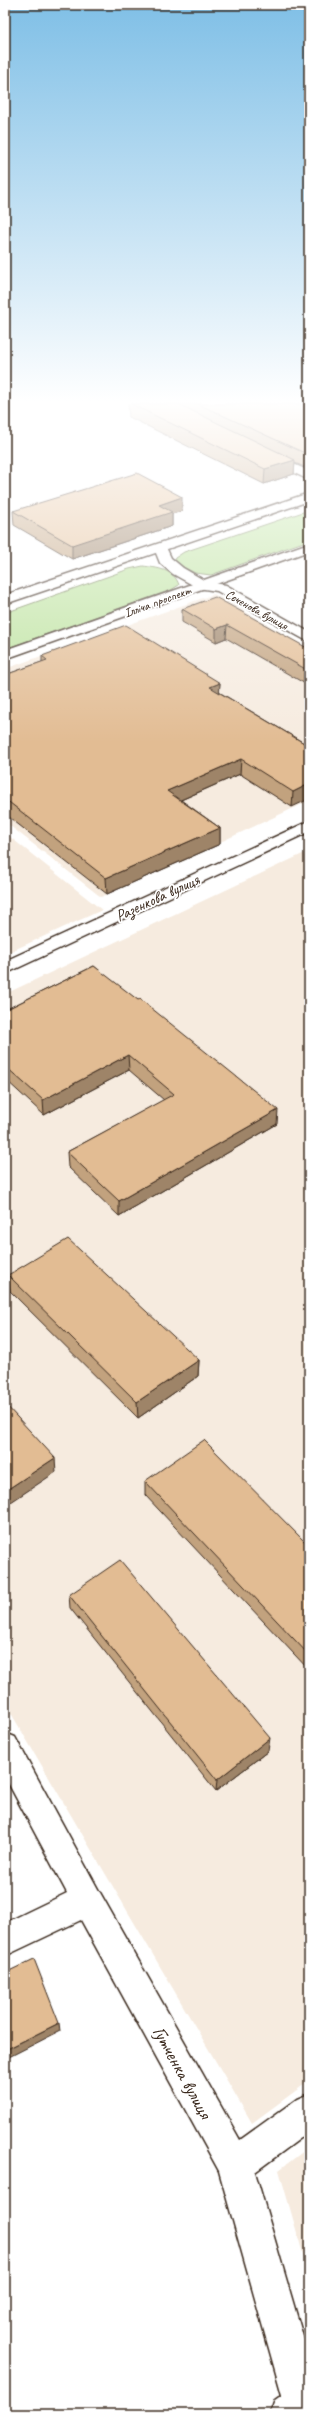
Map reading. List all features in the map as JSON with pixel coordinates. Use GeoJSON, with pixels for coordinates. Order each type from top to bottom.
{"type":"FeatureCollection","features":[{"type":"Feature","properties":{"kind":"street"},"geometry":{"type":"LineString","coordinates":[[5,600],[251,517]]}},
{"type":"Feature","properties":{"kind":"street","name":"Ілліча проспект"},"geometry":{"type":"LineString","coordinates":[[5,655],[309,547]]}},
{"type":"Feature","properties":{"kind":"street"},"geometry":{"type":"LineString","coordinates":[[160,548],[165,560],[169,564],[178,571],[203,585]]}},
{"type":"Feature","properties":{"kind":"street","name":"Сєченова вулиця"},"geometry":{"type":"LineString","coordinates":[[203,585],[221,588],[309,638]]}},
{"type":"Feature","properties":{"kind":"street","name":"Разенкова вулиця"},"geometry":{"type":"LineString","coordinates":[[5,968],[309,826]]}},
{"type":"Feature","properties":{"kind":"street","name":"Гутченка вулиця"},"geometry":{"type":"LineString","coordinates":[[5,1747],[87,1900],[235,2165],[303,2402],[289,2414]]}},
{"type":"Feature","properties":{"kind":"street"},"geometry":{"type":"LineString","coordinates":[[5,1940],[87,1900]]}},
{"type":"Feature","properties":{"kind":"street"},"geometry":{"type":"LineString","coordinates":[[235,2165],[309,2111]]}},
{"type":"Feature","properties":{"kind":"shaded area"},"geometry":{"type":"Polygon","coordinates":[[[214,594],[309,648],[309,801],[101,897],[5,822],[5,669],[214,594]]]}},
{"type":"Feature","properties":{"kind":"shaded area"},"geometry":{"type":"Polygon","coordinates":[[[5,833],[102,910],[5,954],[5,833]]]}},
{"type":"Feature","properties":{"kind":"shaded area"},"geometry":{"type":"Polygon","coordinates":[[[309,851],[309,2081],[252,2123],[5,1703],[5,994],[309,851]]]}},
{"type":"Feature","properties":{"kind":"shaded area"},"geometry":{"type":"Polygon","coordinates":[[[309,2147],[309,2275],[279,2170],[309,2147]]]}},
{"type":"Feature","properties":{"kind":"green space"},"geometry":{"type":"Polygon","coordinates":[[[289,517],[309,517],[309,540],[211,575],[195,573],[174,562],[175,558],[184,552],[289,517]]]}},
{"type":"Feature","properties":{"kind":"green space"},"geometry":{"type":"Polygon","coordinates":[[[143,566],[169,572],[177,580],[179,585],[171,590],[5,649],[5,613],[129,569],[143,566]]]}},
{"type":"Feature","properties":{"kind":"building"},"geometry":{"type":"Polygon","coordinates":[[[23,517],[157,517],[72,545],[23,517]]]}},
{"type":"Feature","properties":{"kind":"building"},"geometry":{"type":"Polygon","coordinates":[[[215,597],[309,649],[309,671],[227,625],[216,629],[182,609],[215,597]]]}},
{"type":"Feature","properties":{"kind":"building"},"geometry":{"type":"Polygon","coordinates":[[[126,625],[220,683],[210,687],[309,746],[309,784],[293,792],[241,759],[167,791],[220,828],[106,878],[5,799],[5,675],[47,660],[42,656],[126,625]]]}},
{"type":"Feature","properties":{"kind":"building"},"geometry":{"type":"Polygon","coordinates":[[[94,966],[138,1000],[140,999],[278,1110],[119,1201],[67,1152],[174,1094],[128,1055],[43,1100],[5,1066],[5,1010],[94,966]]]}},
{"type":"Feature","properties":{"kind":"building"},"geometry":{"type":"Polygon","coordinates":[[[68,1239],[199,1360],[137,1402],[8,1275],[68,1239]]]}},
{"type":"Feature","properties":{"kind":"building"},"geometry":{"type":"Polygon","coordinates":[[[5,1404],[55,1458],[5,1491],[5,1404]]]}},
{"type":"Feature","properties":{"kind":"building"},"geometry":{"type":"Polygon","coordinates":[[[204,1440],[309,1546],[309,1655],[145,1481],[204,1440]]]}},
{"type":"Feature","properties":{"kind":"building"},"geometry":{"type":"Polygon","coordinates":[[[120,1560],[270,1738],[217,1780],[69,1595],[120,1560]]]}},
{"type":"Feature","properties":{"kind":"building"},"geometry":{"type":"Polygon","coordinates":[[[34,1959],[59,2023],[5,2050],[5,1973],[34,1959]]]}}]}
